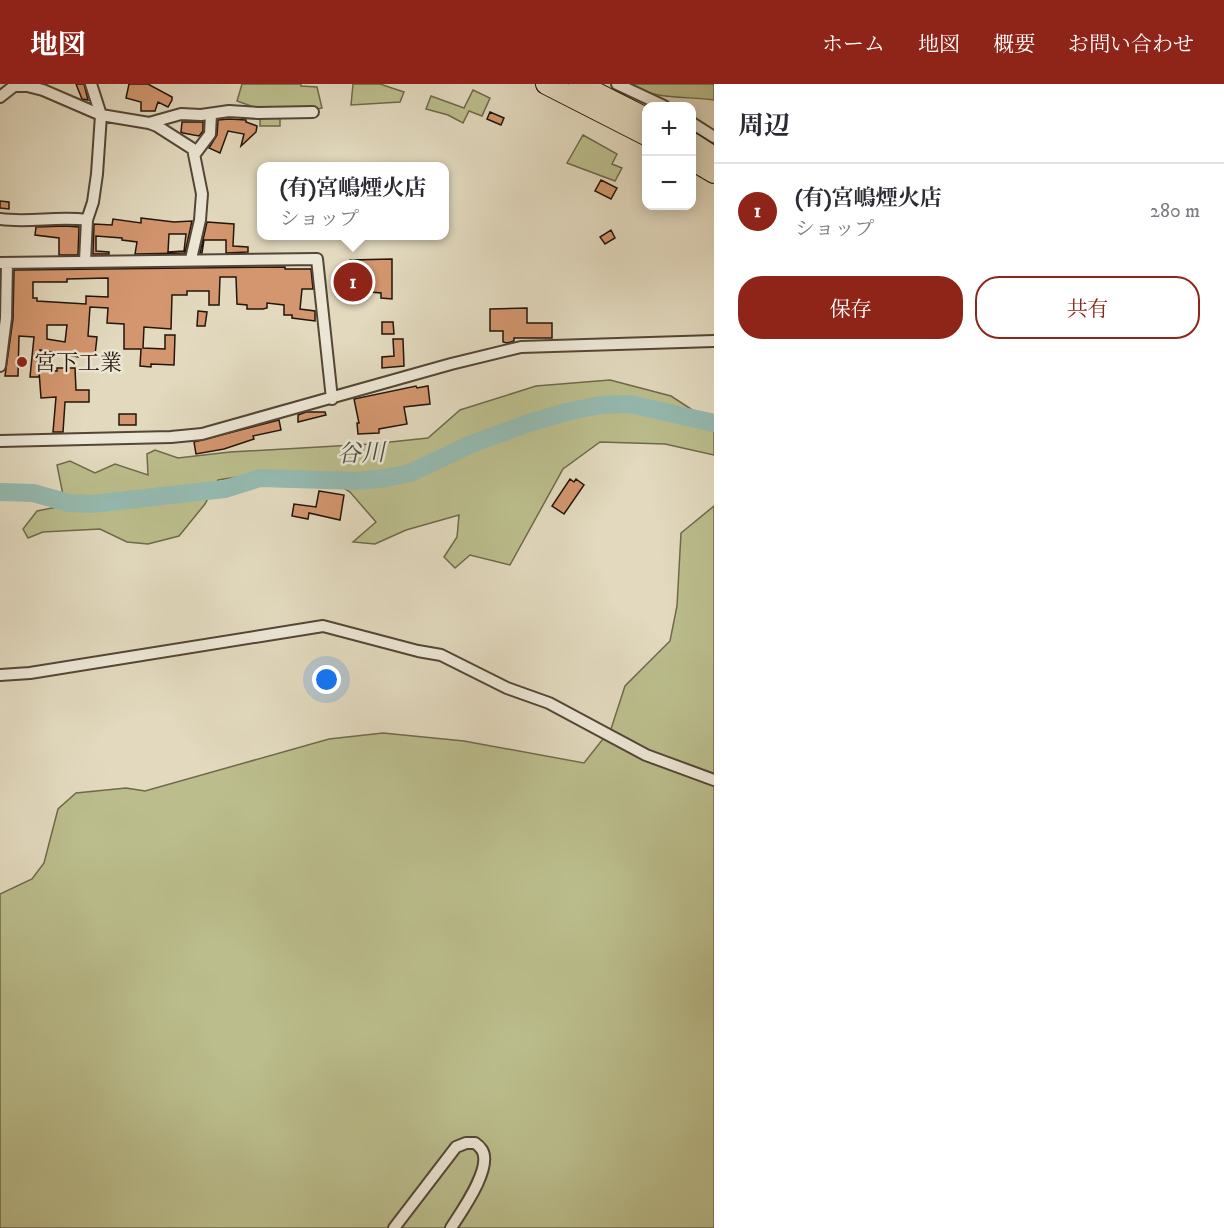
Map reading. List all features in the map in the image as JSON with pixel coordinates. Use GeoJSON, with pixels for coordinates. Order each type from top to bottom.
{"type":"FeatureCollection","features":[{"type":"Feature","properties":{"kind":"highway"},"geometry":{"type":"LineString","coordinates":[[546,84],[642,133]]}},
{"type":"Feature","properties":{"kind":"highway"},"geometry":{"type":"LineString","coordinates":[[579,84],[642,116]]}},
{"type":"Feature","properties":{"kind":"highway"},"geometry":{"type":"LineString","coordinates":[[696,146],[714,157]]}},
{"type":"Feature","properties":{"kind":"highway"},"geometry":{"type":"LineString","coordinates":[[696,162],[714,173]]}},
{"type":"Feature","properties":{"kind":"street"},"geometry":{"type":"LineString","coordinates":[[85,261],[87,220],[94,192],[101,115],[91,84]]}},
{"type":"Feature","properties":{"kind":"street"},"geometry":{"type":"LineString","coordinates":[[616,84],[655,102]]}},
{"type":"Feature","properties":{"kind":"street"},"geometry":{"type":"LineString","coordinates":[[0,97],[14,86],[27,86],[78,104],[101,115],[148,123],[193,149],[202,187],[202,206],[191,259]]}},
{"type":"Feature","properties":{"kind":"street"},"geometry":{"type":"LineString","coordinates":[[148,123],[181,114],[195,116],[229,111],[313,112]]}},
{"type":"Feature","properties":{"kind":"street"},"geometry":{"type":"LineString","coordinates":[[195,154],[210,134],[211,114]]}},
{"type":"Feature","properties":{"kind":"street"},"geometry":{"type":"LineString","coordinates":[[696,126],[714,137]]}},
{"type":"Feature","properties":{"kind":"street"},"geometry":{"type":"LineString","coordinates":[[0,219],[87,220]]}},
{"type":"Feature","properties":{"kind":"street"},"geometry":{"type":"LineString","coordinates":[[0,366],[6,318],[4,263],[317,259],[332,399]]}},
{"type":"Feature","properties":{"kind":"street"},"geometry":{"type":"LineString","coordinates":[[0,441],[171,437],[202,434],[451,364],[521,347],[714,341]]}},
{"type":"Feature","properties":{"kind":"street"},"geometry":{"type":"LineString","coordinates":[[0,675],[30,673],[323,626],[441,655],[513,691],[549,703],[646,755],[714,780]]}},
{"type":"Feature","properties":{"kind":"street"},"geometry":{"type":"LineString","coordinates":[[394,1228],[456,1147],[466,1143],[475,1143],[482,1150],[483,1168],[471,1197],[451,1228]]}},
{"type":"Feature","properties":{"kind":"green space"},"geometry":{"type":"Polygon","coordinates":[[[242,84],[301,84],[301,86],[317,87],[322,108],[253,111],[254,107],[237,101],[242,84]]]}},
{"type":"Feature","properties":{"kind":"green space"},"geometry":{"type":"Polygon","coordinates":[[[353,84],[380,84],[404,92],[400,102],[351,105],[353,84]]]}},
{"type":"Feature","properties":{"kind":"green space"},"geometry":{"type":"Polygon","coordinates":[[[627,84],[714,84],[714,100],[648,93],[627,84]]]}},
{"type":"Feature","properties":{"kind":"green space"},"geometry":{"type":"Polygon","coordinates":[[[473,90],[490,98],[482,116],[469,111],[463,123],[448,115],[426,109],[431,96],[464,108],[473,90]]]}},
{"type":"Feature","properties":{"kind":"green space"},"geometry":{"type":"Polygon","coordinates":[[[280,115],[280,126],[260,126],[260,116],[280,115]]]}},
{"type":"Feature","properties":{"kind":"green space"},"geometry":{"type":"Polygon","coordinates":[[[583,135],[617,154],[612,164],[622,168],[615,181],[567,163],[583,135]]]}},
{"type":"Feature","properties":{"kind":"green space"},"geometry":{"type":"Polygon","coordinates":[[[610,380],[671,396],[714,424],[714,455],[665,444],[600,442],[563,469],[510,565],[470,555],[455,568],[444,557],[457,537],[459,515],[406,530],[375,544],[353,542],[376,522],[350,492],[320,473],[275,471],[218,480],[205,504],[179,536],[148,544],[127,542],[100,529],[43,532],[28,538],[23,529],[37,511],[57,507],[63,495],[57,465],[70,461],[95,473],[115,464],[148,475],[147,454],[155,450],[178,458],[230,452],[371,444],[428,438],[460,410],[536,386],[610,380]]]}},
{"type":"Feature","properties":{"kind":"green space"},"geometry":{"type":"Polygon","coordinates":[[[714,506],[714,1228],[0,1228],[0,894],[32,879],[44,863],[58,809],[76,793],[126,788],[145,791],[329,739],[383,733],[464,741],[584,763],[611,729],[625,686],[670,641],[677,606],[681,533],[714,506]]]}},
{"type":"Feature","properties":{"kind":"building"},"geometry":{"type":"Polygon","coordinates":[[[76,84],[84,84],[88,100],[82,99],[76,84]]]}},
{"type":"Feature","properties":{"kind":"building"},"geometry":{"type":"Polygon","coordinates":[[[129,84],[148,84],[172,97],[172,100],[168,107],[158,102],[155,111],[141,111],[141,102],[126,98],[129,84]]]}},
{"type":"Feature","properties":{"kind":"building"},"geometry":{"type":"Polygon","coordinates":[[[490,112],[504,118],[501,125],[487,119],[490,112]]]}},
{"type":"Feature","properties":{"kind":"building"},"geometry":{"type":"Polygon","coordinates":[[[218,120],[246,120],[257,126],[256,132],[241,146],[244,134],[228,131],[220,153],[209,148],[217,135],[218,120]]]}},
{"type":"Feature","properties":{"kind":"building"},"geometry":{"type":"Polygon","coordinates":[[[182,122],[203,122],[203,131],[199,136],[183,133],[181,132],[182,122]]]}},
{"type":"Feature","properties":{"kind":"building"},"geometry":{"type":"Polygon","coordinates":[[[601,180],[617,188],[611,199],[595,191],[601,180]]]}},
{"type":"Feature","properties":{"kind":"building"},"geometry":{"type":"Polygon","coordinates":[[[0,201],[9,202],[9,209],[0,208],[0,201]]]}},
{"type":"Feature","properties":{"kind":"building"},"geometry":{"type":"Polygon","coordinates":[[[141,218],[174,222],[192,221],[185,253],[135,254],[137,242],[96,236],[96,251],[109,252],[109,254],[93,254],[94,224],[112,225],[113,219],[141,223],[141,218]],[[169,234],[168,252],[184,251],[186,234],[169,234]]]}},
{"type":"Feature","properties":{"kind":"building"},"geometry":{"type":"Polygon","coordinates":[[[207,222],[234,224],[233,246],[248,247],[248,252],[226,253],[226,240],[204,240],[202,253],[200,253],[207,222]]]}},
{"type":"Feature","properties":{"kind":"building"},"geometry":{"type":"Polygon","coordinates":[[[36,227],[79,227],[78,255],[59,255],[59,238],[35,235],[36,227]]]}},
{"type":"Feature","properties":{"kind":"building"},"geometry":{"type":"Polygon","coordinates":[[[611,230],[615,238],[605,244],[600,237],[611,230]]]}},
{"type":"Feature","properties":{"kind":"building"},"geometry":{"type":"Polygon","coordinates":[[[392,259],[392,299],[381,298],[381,293],[371,292],[372,273],[350,273],[350,260],[392,259]]]}},
{"type":"Feature","properties":{"kind":"building"},"geometry":{"type":"Polygon","coordinates":[[[285,267],[285,269],[311,269],[313,289],[302,289],[300,309],[315,311],[315,321],[284,315],[284,305],[267,303],[267,308],[247,309],[247,305],[237,304],[236,277],[220,277],[219,305],[209,305],[209,291],[187,291],[187,295],[172,295],[171,329],[144,327],[143,348],[165,349],[165,335],[175,335],[174,365],[140,366],[141,349],[124,349],[124,324],[107,323],[108,308],[90,307],[88,336],[97,337],[95,355],[79,354],[79,357],[40,350],[39,377],[30,377],[34,337],[19,336],[18,376],[5,376],[13,319],[14,270],[285,267]],[[108,278],[67,279],[67,282],[33,282],[33,298],[37,298],[37,301],[86,304],[86,296],[108,297],[108,278]],[[47,325],[47,339],[65,342],[67,325],[47,325]]]}},
{"type":"Feature","properties":{"kind":"building"},"geometry":{"type":"Polygon","coordinates":[[[349,277],[357,277],[357,287],[349,287],[349,277]]]}},
{"type":"Feature","properties":{"kind":"building"},"geometry":{"type":"Polygon","coordinates":[[[527,308],[527,323],[552,323],[552,338],[514,338],[514,341],[507,343],[503,342],[503,331],[490,331],[490,309],[527,308]]]}},
{"type":"Feature","properties":{"kind":"building"},"geometry":{"type":"Polygon","coordinates":[[[198,311],[207,312],[205,326],[197,326],[198,311]]]}},
{"type":"Feature","properties":{"kind":"building"},"geometry":{"type":"Polygon","coordinates":[[[382,322],[393,322],[394,334],[382,334],[382,322]]]}},
{"type":"Feature","properties":{"kind":"building"},"geometry":{"type":"Polygon","coordinates":[[[393,339],[403,339],[404,366],[382,368],[382,357],[394,356],[393,339]]]}},
{"type":"Feature","properties":{"kind":"building"},"geometry":{"type":"Polygon","coordinates":[[[57,368],[75,368],[76,390],[89,390],[89,402],[65,402],[63,432],[53,432],[56,397],[41,398],[39,371],[57,371],[57,368]]]}},
{"type":"Feature","properties":{"kind":"building"},"geometry":{"type":"Polygon","coordinates":[[[416,386],[417,388],[428,386],[430,404],[404,407],[407,424],[379,429],[379,433],[358,434],[357,423],[359,423],[354,399],[416,386]]]}},
{"type":"Feature","properties":{"kind":"building"},"geometry":{"type":"Polygon","coordinates":[[[306,412],[325,412],[326,415],[298,422],[298,415],[306,412]]]}},
{"type":"Feature","properties":{"kind":"building"},"geometry":{"type":"Polygon","coordinates":[[[119,414],[136,414],[136,425],[119,425],[119,414]]]}},
{"type":"Feature","properties":{"kind":"building"},"geometry":{"type":"Polygon","coordinates":[[[279,420],[281,430],[253,436],[254,439],[224,449],[196,454],[194,442],[279,420]]]}},
{"type":"Feature","properties":{"kind":"building"},"geometry":{"type":"Polygon","coordinates":[[[570,479],[574,482],[576,479],[584,485],[564,514],[552,506],[570,479]]]}},
{"type":"Feature","properties":{"kind":"building"},"geometry":{"type":"Polygon","coordinates":[[[319,491],[344,495],[340,520],[309,513],[308,519],[292,516],[294,504],[316,507],[319,491]]]}},
{"type":"Feature","properties":{"kind":"waterway","name":"谷川"},"geometry":{"type":"LineString","coordinates":[[0,492],[33,493],[69,503],[92,504],[225,489],[260,478],[359,481],[386,478],[410,473],[471,444],[529,423],[600,405],[630,404],[714,423]]}},
{"type":"Feature","properties":{"kind":"place","name":"(有)宮嶋煙火店"},"geometry":{"type":"Point","coordinates":[353,282]}},
{"type":"Feature","properties":{"kind":"place","name":"宮下工業"},"geometry":{"type":"Point","coordinates":[22,362]}}]}
